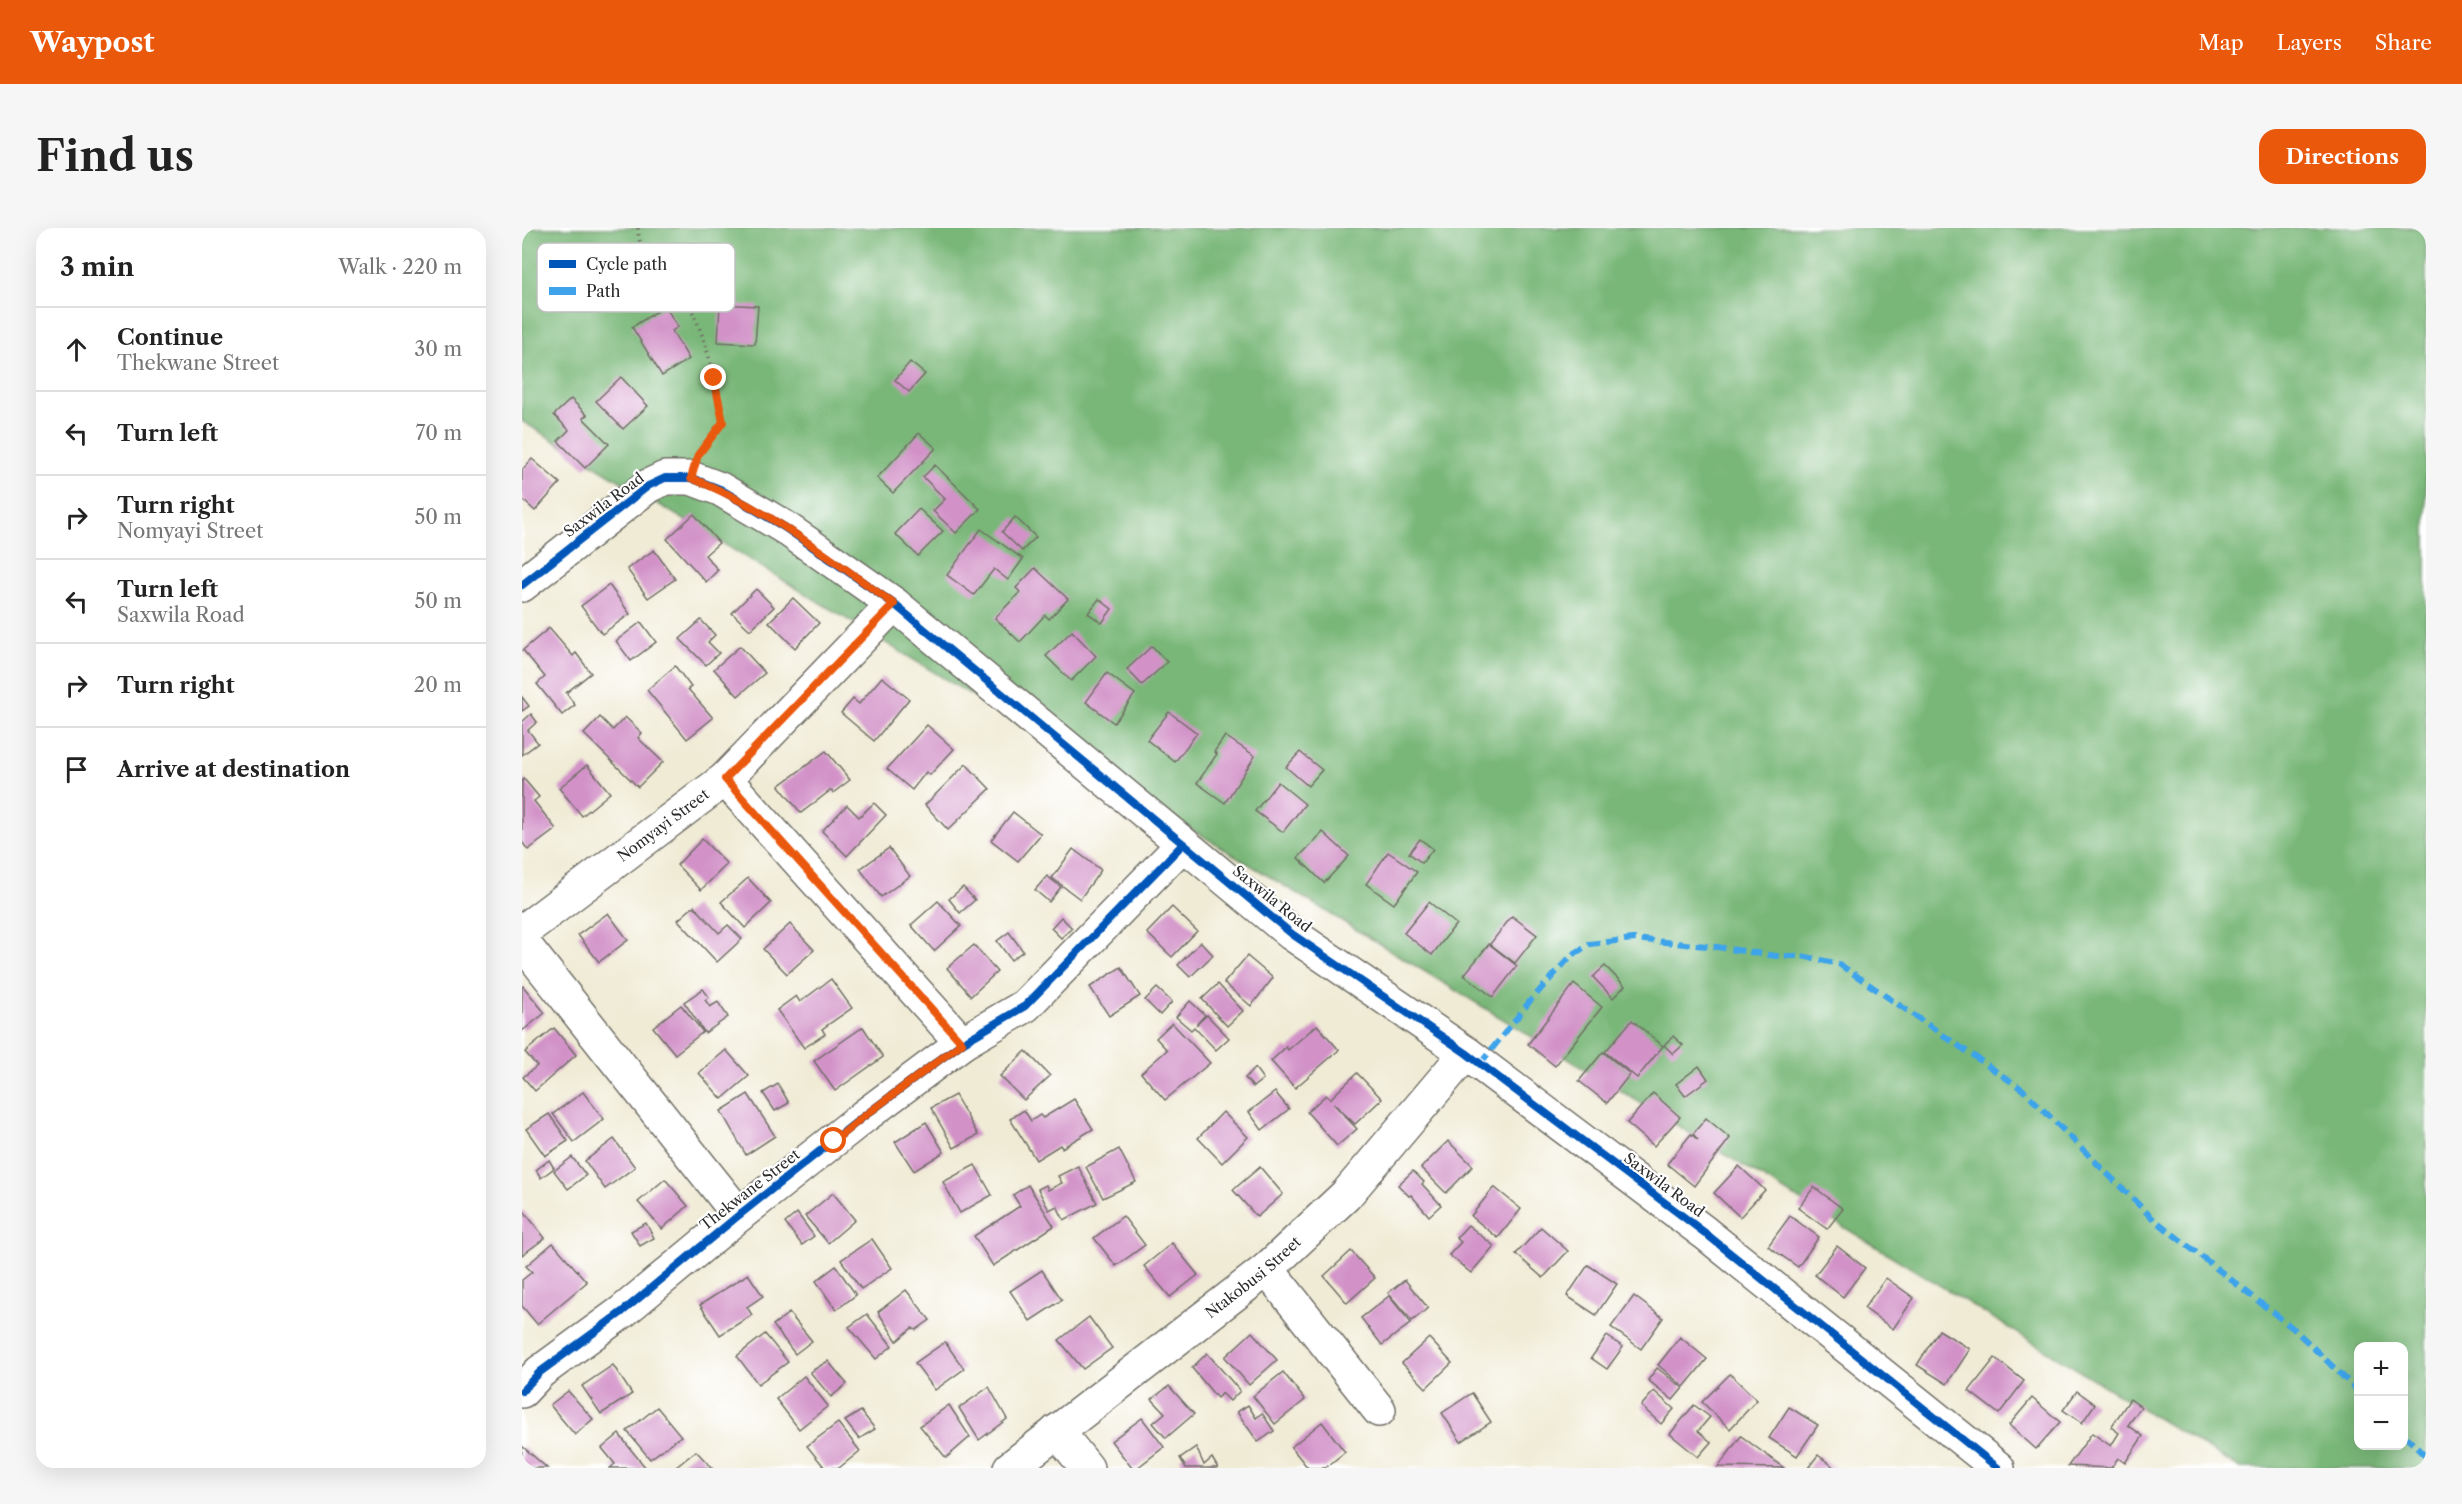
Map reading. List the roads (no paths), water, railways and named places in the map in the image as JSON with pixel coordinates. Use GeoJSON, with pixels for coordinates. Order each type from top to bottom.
{"type":"FeatureCollection","features":[{"type":"Feature","properties":{"kind":"street","name":"Saxwila Road"},"geometry":{"type":"LineString","coordinates":[[522,585],[648,486],[665,478],[691,478],[720,489],[784,526],[894,604],[1292,934],[1466,1053],[1705,1233],[1998,1468]]}},
{"type":"Feature","properties":{"kind":"street","name":"Nomyayi Street"},"geometry":{"type":"LineString","coordinates":[[522,932],[725,779],[894,604]]}},
{"type":"Feature","properties":{"kind":"street"},"geometry":{"type":"LineString","coordinates":[[725,779],[962,1043]]}},
{"type":"Feature","properties":{"kind":"street","name":"Thekwane Street"},"geometry":{"type":"LineString","coordinates":[[522,1391],[540,1372],[622,1312],[739,1215],[863,1117],[962,1043],[1025,1006],[1183,844]]}},
{"type":"Feature","properties":{"kind":"street"},"geometry":{"type":"LineString","coordinates":[[522,942],[739,1215]]}},
{"type":"Feature","properties":{"kind":"street","name":"Ntakobusi Street"},"geometry":{"type":"LineString","coordinates":[[1010,1468],[1267,1269],[1346,1195],[1466,1053]]}},
{"type":"Feature","properties":{"kind":"street"},"geometry":{"type":"LineString","coordinates":[[1267,1269],[1379,1410]]}},
{"type":"Feature","properties":{"kind":"street"},"geometry":{"type":"LineString","coordinates":[[1058,1431],[1087,1468]]}}]}
